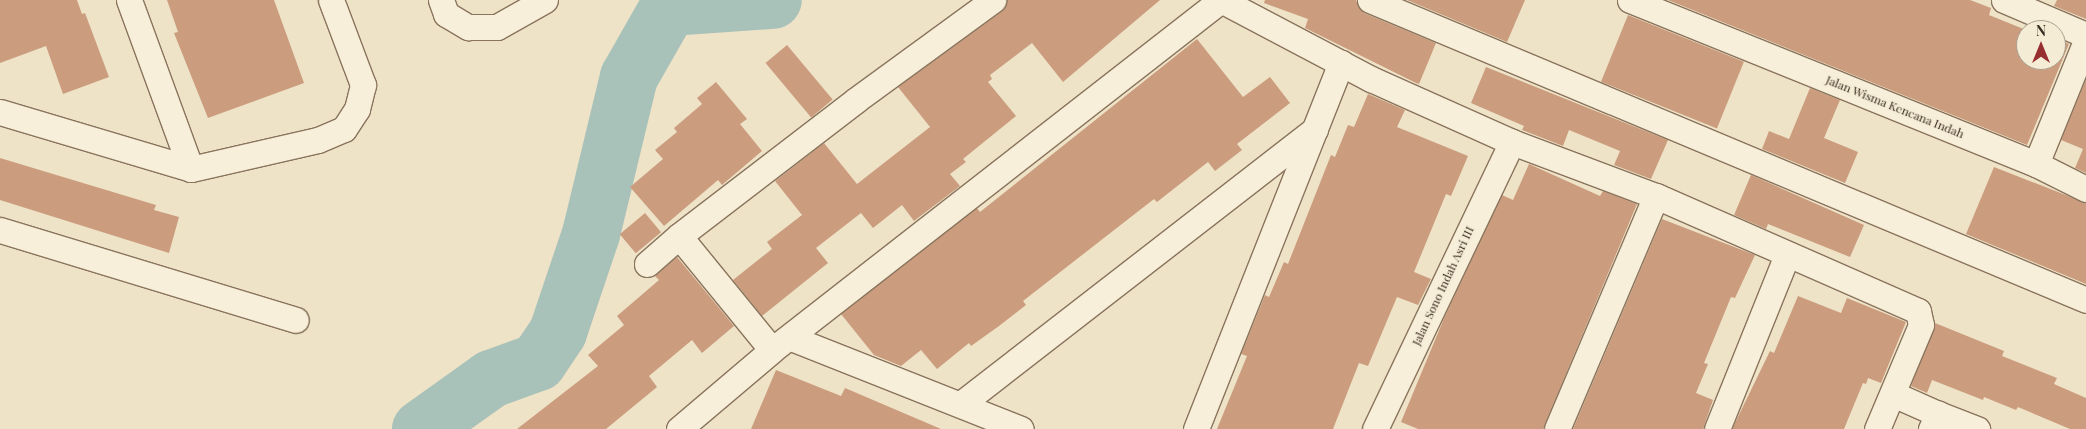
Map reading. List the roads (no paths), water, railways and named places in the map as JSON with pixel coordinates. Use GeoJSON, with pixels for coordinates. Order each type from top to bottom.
{"type":"FeatureCollection","features":[{"type":"Feature","properties":{"kind":"street"},"geometry":{"type":"LineString","coordinates":[[129,0],[191,169]]}},
{"type":"Feature","properties":{"kind":"street"},"geometry":{"type":"LineString","coordinates":[[0,112],[191,169],[318,140],[344,129],[358,110],[363,85],[331,0]]}},
{"type":"Feature","properties":{"kind":"street"},"geometry":{"type":"LineString","coordinates":[[441,0],[446,14],[468,26],[497,26],[545,0]]}},
{"type":"Feature","properties":{"kind":"street"},"geometry":{"type":"LineString","coordinates":[[647,264],[679,236],[993,0]]}},
{"type":"Feature","properties":{"kind":"street"},"geometry":{"type":"LineString","coordinates":[[679,429],[781,344],[1221,0],[1341,63],[1512,142],[1656,196],[1786,255],[1918,311],[1921,325],[1877,429]]}},
{"type":"Feature","properties":{"kind":"street"},"geometry":{"type":"LineString","coordinates":[[1370,0],[2086,300]]}},
{"type":"Feature","properties":{"kind":"street","name":"Jalan Wisma Kencana Indah"},"geometry":{"type":"LineString","coordinates":[[1630,0],[2036,164],[2086,189]]}},
{"type":"Feature","properties":{"kind":"street"},"geometry":{"type":"LineString","coordinates":[[2004,0],[2086,35]]}},
{"type":"Feature","properties":{"kind":"street"},"geometry":{"type":"LineString","coordinates":[[2036,164],[2086,41]]}},
{"type":"Feature","properties":{"kind":"street"},"geometry":{"type":"LineString","coordinates":[[1196,429],[1341,63]]}},
{"type":"Feature","properties":{"kind":"street"},"geometry":{"type":"LineString","coordinates":[[961,404],[1315,129]]}},
{"type":"Feature","properties":{"kind":"street","name":"Jalan Sono Indah Asri III"},"geometry":{"type":"LineString","coordinates":[[1375,429],[1512,142]]}},
{"type":"Feature","properties":{"kind":"street"},"geometry":{"type":"LineString","coordinates":[[1557,429],[1656,196]]}},
{"type":"Feature","properties":{"kind":"street"},"geometry":{"type":"LineString","coordinates":[[0,230],[296,320]]}},
{"type":"Feature","properties":{"kind":"street"},"geometry":{"type":"LineString","coordinates":[[679,236],[781,344],[961,404],[1021,429]]}},
{"type":"Feature","properties":{"kind":"street"},"geometry":{"type":"LineString","coordinates":[[1717,429],[1786,255]]}},
{"type":"Feature","properties":{"kind":"street"},"geometry":{"type":"LineString","coordinates":[[1893,394],[1935,421],[1976,429]]}},
{"type":"Feature","properties":{"kind":"waterway"},"geometry":{"type":"LineString","coordinates":[[421,429],[491,379],[538,362],[558,332],[591,234],[629,77],[669,7],[773,0]]}}]}
